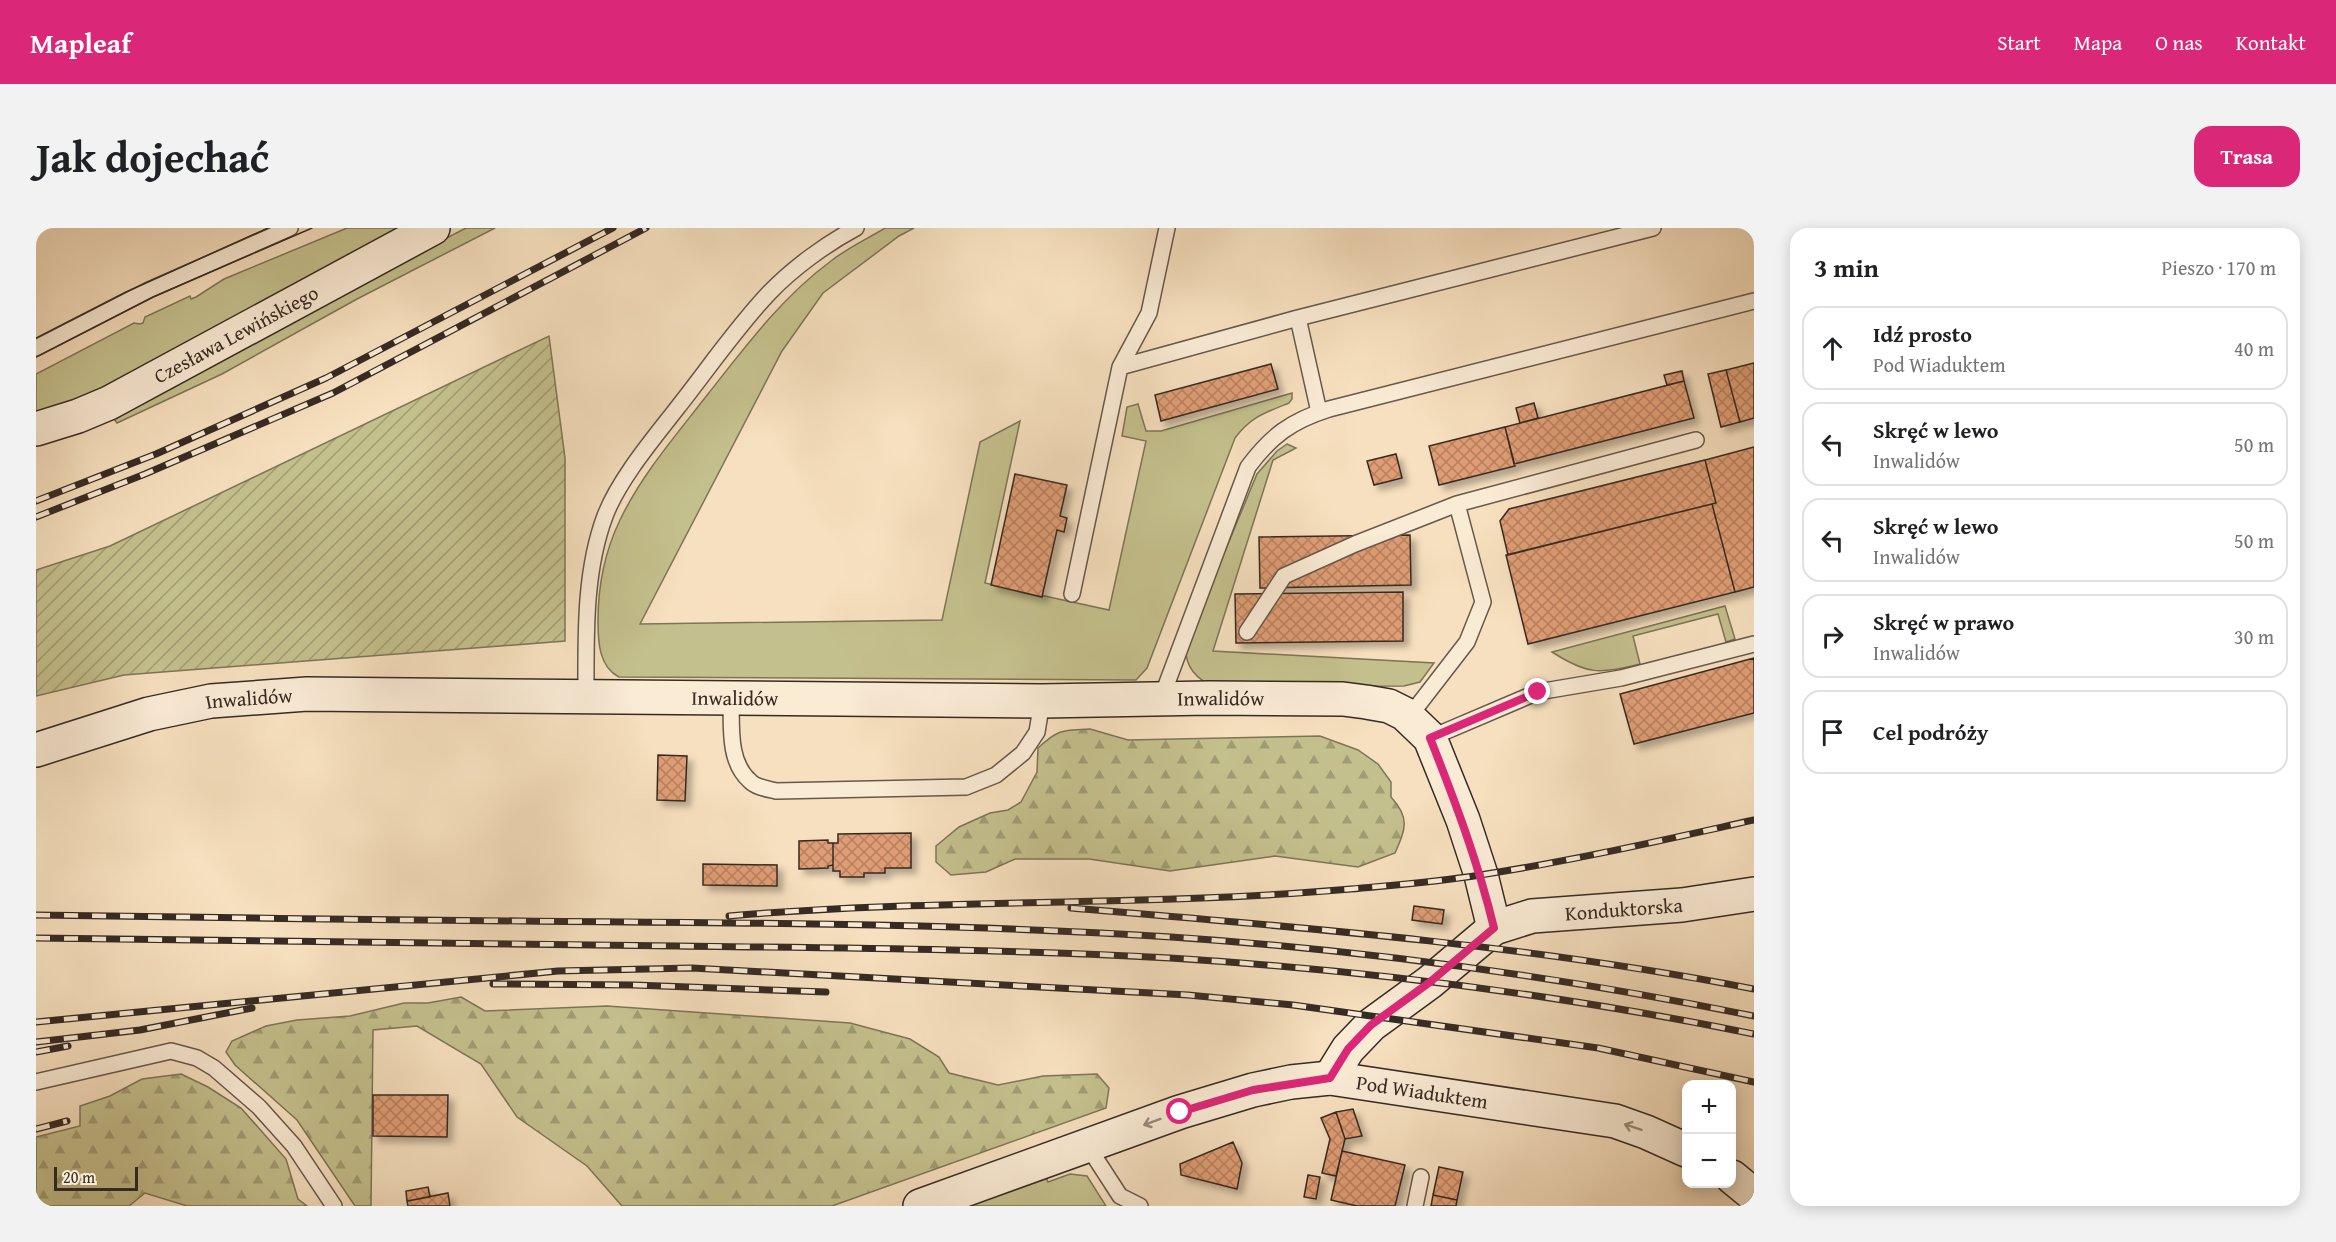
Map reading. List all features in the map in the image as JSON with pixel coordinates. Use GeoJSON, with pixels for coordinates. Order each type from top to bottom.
{"type":"FeatureCollection","features":[{"type":"Feature","properties":{"kind":"street","name":"Czesława Lewińskiego"},"geometry":{"type":"LineString","coordinates":[[36,429],[78,416],[109,403],[433,228]]}},
{"type":"Feature","properties":{"kind":"street","name":"Inwalidów"},"geometry":{"type":"LineString","coordinates":[[36,750],[149,714],[211,701],[307,694],[731,696],[1042,701],[1343,699],[1389,706],[1419,728]]}},
{"type":"Feature","properties":{"kind":"street"},"geometry":{"type":"LineString","coordinates":[[1330,1078],[1348,1049],[1371,1025],[1430,982],[1494,928],[1481,875],[1463,820],[1419,728]]}},
{"type":"Feature","properties":{"kind":"street","name":"Konduktorska"},"geometry":{"type":"LineString","coordinates":[[1494,928],[1532,916],[1682,905],[1754,894]]}},
{"type":"Feature","properties":{"kind":"street","name":"Pod Wiaduktem"},"geometry":{"type":"LineString","coordinates":[[920,1206],[1180,1112],[1253,1090],[1330,1078],[1615,1122],[1646,1132],[1682,1148]]}},
{"type":"Feature","properties":{"kind":"street"},"geometry":{"type":"LineString","coordinates":[[1736,1182],[1754,1195]]}},
{"type":"Feature","properties":{"kind":"lane"},"geometry":{"type":"LineString","coordinates":[[36,348],[149,290],[290,228]]}},
{"type":"Feature","properties":{"kind":"lane"},"geometry":{"type":"LineString","coordinates":[[586,695],[586,640],[593,559],[606,514],[628,475],[662,427],[770,293],[806,262],[856,228]]}},
{"type":"Feature","properties":{"kind":"lane"},"geometry":{"type":"LineString","coordinates":[[1072,594],[1120,367],[1149,313],[1167,228]]}},
{"type":"Feature","properties":{"kind":"lane"},"geometry":{"type":"LineString","coordinates":[[1120,367],[1298,318],[1653,228]]}},
{"type":"Feature","properties":{"kind":"lane"},"geometry":{"type":"LineString","coordinates":[[1161,699],[1248,467],[1264,445],[1283,429],[1319,412],[1754,301]]}},
{"type":"Feature","properties":{"kind":"lane"},"geometry":{"type":"LineString","coordinates":[[1298,318],[1319,412]]}},
{"type":"Feature","properties":{"kind":"lane"},"geometry":{"type":"LineString","coordinates":[[1247,632],[1284,576],[1354,544],[1457,504],[1696,440]]}},
{"type":"Feature","properties":{"kind":"lane"},"geometry":{"type":"LineString","coordinates":[[1419,728],[1467,642],[1483,602],[1457,504]]}},
{"type":"Feature","properties":{"kind":"lane"},"geometry":{"type":"LineString","coordinates":[[1419,728],[1538,692],[1621,678],[1754,644]]}},
{"type":"Feature","properties":{"kind":"lane"},"geometry":{"type":"LineString","coordinates":[[731,696],[732,741],[738,766],[751,783],[776,791],[966,787],[996,775],[1023,753],[1037,732],[1042,701]]}},
{"type":"Feature","properties":{"kind":"lane"},"geometry":{"type":"LineString","coordinates":[[36,1082],[171,1051],[197,1059],[214,1068],[259,1107],[294,1146],[334,1206]]}},
{"type":"Feature","properties":{"kind":"lane"},"geometry":{"type":"LineString","coordinates":[[1087,1145],[1120,1196],[1140,1206]]}},
{"type":"Feature","properties":{"kind":"lane"},"geometry":{"type":"LineString","coordinates":[[1415,1206],[1421,1177]]}},
{"type":"Feature","properties":{"kind":"green space"},"geometry":{"type":"Polygon","coordinates":[[[347,228],[402,228],[110,384],[75,400],[36,412],[36,374],[134,323],[143,323],[145,317],[190,296],[191,299],[196,297],[224,279],[347,228]]]}},
{"type":"Feature","properties":{"kind":"green space"},"geometry":{"type":"Polygon","coordinates":[[[466,228],[495,228],[357,299],[222,374],[117,423],[114,419],[353,286],[466,228]]]}},
{"type":"Feature","properties":{"kind":"green space"},"geometry":{"type":"Polygon","coordinates":[[[885,228],[914,228],[899,236],[823,293],[782,351],[640,624],[942,620],[980,442],[1020,421],[985,583],[1109,610],[1146,441],[1122,436],[1127,407],[1138,404],[1146,431],[1161,431],[1292,393],[1289,403],[1259,416],[1235,438],[1147,668],[1136,680],[619,677],[612,673],[601,653],[598,637],[601,582],[606,557],[620,520],[649,470],[750,341],[796,290],[837,256],[885,228]]]}},
{"type":"Feature","properties":{"kind":"green space"},"geometry":{"type":"Polygon","coordinates":[[[549,336],[565,458],[565,641],[124,675],[36,696],[36,570],[110,546],[549,336]]]}},
{"type":"Feature","properties":{"kind":"green space"},"geometry":{"type":"Polygon","coordinates":[[[1287,444],[1296,448],[1273,460],[1213,651],[1434,663],[1420,682],[1404,686],[1216,687],[1197,676],[1189,666],[1186,645],[1257,474],[1277,451],[1287,444]]]}},
{"type":"Feature","properties":{"kind":"green space"},"geometry":{"type":"Polygon","coordinates":[[[1725,606],[1735,639],[1726,642],[1718,614],[1633,636],[1640,664],[1614,670],[1585,669],[1552,652],[1725,606]]]}},
{"type":"Feature","properties":{"kind":"green space"},"geometry":{"type":"Polygon","coordinates":[[[1090,729],[1128,740],[1320,736],[1358,750],[1378,764],[1391,782],[1391,797],[1404,817],[1402,837],[1395,853],[1358,867],[1275,856],[1170,871],[1089,859],[1015,859],[986,872],[951,875],[936,862],[936,846],[959,827],[990,813],[1008,810],[1021,802],[1037,772],[1038,748],[1061,732],[1090,729]]]}},
{"type":"Feature","properties":{"kind":"green space"},"geometry":{"type":"Polygon","coordinates":[[[461,997],[485,1011],[607,1006],[850,1023],[910,1039],[939,1057],[949,1073],[998,1085],[1043,1076],[1097,1074],[1109,1088],[1106,1108],[832,1206],[622,1206],[587,1166],[517,1117],[481,1064],[417,1026],[373,1030],[371,1206],[355,1206],[297,1120],[235,1065],[226,1052],[232,1041],[266,1026],[297,1020],[350,1016],[404,1003],[428,1003],[461,997]]]}},
{"type":"Feature","properties":{"kind":"green space"},"geometry":{"type":"Polygon","coordinates":[[[181,1074],[208,1087],[241,1108],[286,1159],[298,1199],[307,1206],[187,1206],[145,1193],[129,1206],[36,1206],[36,1137],[80,1126],[80,1106],[110,1096],[142,1079],[181,1074]]]}},
{"type":"Feature","properties":{"kind":"green space"},"geometry":{"type":"Polygon","coordinates":[[[1070,1174],[1087,1176],[1106,1206],[967,1206],[1046,1177],[1048,1182],[1070,1174]]]}},
{"type":"Feature","properties":{"kind":"building"},"geometry":{"type":"Polygon","coordinates":[[[1754,363],[1754,418],[1740,422],[1726,370],[1754,363]]]}},
{"type":"Feature","properties":{"kind":"building"},"geometry":{"type":"Polygon","coordinates":[[[1271,364],[1278,389],[1161,421],[1155,395],[1271,364]]]}},
{"type":"Feature","properties":{"kind":"building"},"geometry":{"type":"Polygon","coordinates":[[[1726,370],[1740,422],[1721,427],[1708,374],[1726,370]]]}},
{"type":"Feature","properties":{"kind":"building"},"geometry":{"type":"Polygon","coordinates":[[[1682,371],[1684,381],[1667,385],[1664,375],[1682,371]]]}},
{"type":"Feature","properties":{"kind":"building"},"geometry":{"type":"Polygon","coordinates":[[[1684,381],[1694,418],[1514,464],[1505,427],[1684,381]]]}},
{"type":"Feature","properties":{"kind":"building"},"geometry":{"type":"Polygon","coordinates":[[[1534,403],[1538,418],[1520,423],[1516,408],[1534,403]]]}},
{"type":"Feature","properties":{"kind":"building"},"geometry":{"type":"Polygon","coordinates":[[[1505,427],[1515,466],[1439,485],[1429,446],[1505,427]]]}},
{"type":"Feature","properties":{"kind":"building"},"geometry":{"type":"Polygon","coordinates":[[[1754,447],[1754,587],[1735,592],[1712,504],[1716,503],[1705,460],[1754,447]]]}},
{"type":"Feature","properties":{"kind":"building"},"geometry":{"type":"Polygon","coordinates":[[[1396,454],[1402,478],[1374,485],[1367,461],[1396,454]]]}},
{"type":"Feature","properties":{"kind":"building"},"geometry":{"type":"Polygon","coordinates":[[[1705,460],[1716,503],[1508,555],[1500,521],[1509,509],[1705,460]]]}},
{"type":"Feature","properties":{"kind":"building"},"geometry":{"type":"Polygon","coordinates":[[[1015,474],[1067,485],[1060,516],[1067,518],[1064,532],[1057,530],[1042,597],[991,585],[1015,474]]]}},
{"type":"Feature","properties":{"kind":"building"},"geometry":{"type":"Polygon","coordinates":[[[1712,504],[1735,592],[1528,644],[1506,555],[1712,504]]]}},
{"type":"Feature","properties":{"kind":"building"},"geometry":{"type":"Polygon","coordinates":[[[1410,535],[1411,585],[1260,588],[1259,537],[1410,535]]]}},
{"type":"Feature","properties":{"kind":"building"},"geometry":{"type":"Polygon","coordinates":[[[1403,592],[1403,641],[1236,643],[1235,594],[1403,592]]]}},
{"type":"Feature","properties":{"kind":"building"},"geometry":{"type":"Polygon","coordinates":[[[1754,658],[1754,713],[1634,744],[1620,694],[1754,658]]]}},
{"type":"Feature","properties":{"kind":"building"},"geometry":{"type":"Polygon","coordinates":[[[658,755],[687,756],[685,801],[657,800],[658,755]]]}},
{"type":"Feature","properties":{"kind":"building"},"geometry":{"type":"Polygon","coordinates":[[[911,833],[911,868],[885,868],[885,873],[864,873],[864,877],[840,877],[840,871],[833,871],[833,843],[838,843],[838,834],[911,833]]]}},
{"type":"Feature","properties":{"kind":"building"},"geometry":{"type":"Polygon","coordinates":[[[828,840],[828,843],[833,843],[833,865],[828,868],[799,869],[799,841],[828,840]]]}},
{"type":"Feature","properties":{"kind":"building"},"geometry":{"type":"Polygon","coordinates":[[[703,864],[777,865],[777,886],[703,885],[703,864]]]}},
{"type":"Feature","properties":{"kind":"building"},"geometry":{"type":"Polygon","coordinates":[[[1414,906],[1444,910],[1442,924],[1412,920],[1414,906]]]}},
{"type":"Feature","properties":{"kind":"building"},"geometry":{"type":"Polygon","coordinates":[[[373,1095],[448,1095],[447,1137],[373,1136],[373,1095]]]}},
{"type":"Feature","properties":{"kind":"building"},"geometry":{"type":"Polygon","coordinates":[[[1353,1109],[1362,1136],[1345,1139],[1336,1112],[1353,1109]]]}},
{"type":"Feature","properties":{"kind":"building"},"geometry":{"type":"Polygon","coordinates":[[[1336,1112],[1345,1139],[1336,1176],[1322,1173],[1330,1139],[1321,1118],[1336,1112]]]}},
{"type":"Feature","properties":{"kind":"building"},"geometry":{"type":"Polygon","coordinates":[[[1233,1142],[1242,1163],[1237,1189],[1181,1175],[1180,1164],[1233,1142]]]}},
{"type":"Feature","properties":{"kind":"building"},"geometry":{"type":"Polygon","coordinates":[[[1342,1151],[1405,1165],[1395,1206],[1357,1206],[1331,1200],[1342,1151]]]}},
{"type":"Feature","properties":{"kind":"building"},"geometry":{"type":"Polygon","coordinates":[[[1439,1167],[1463,1172],[1457,1200],[1433,1195],[1439,1167]]]}},
{"type":"Feature","properties":{"kind":"building"},"geometry":{"type":"Polygon","coordinates":[[[1308,1175],[1320,1177],[1316,1199],[1304,1197],[1308,1175]]]}},
{"type":"Feature","properties":{"kind":"building"},"geometry":{"type":"Polygon","coordinates":[[[428,1187],[430,1197],[407,1201],[406,1191],[428,1187]]]}},
{"type":"Feature","properties":{"kind":"building"},"geometry":{"type":"Polygon","coordinates":[[[448,1193],[450,1206],[408,1206],[407,1201],[448,1193]]]}},
{"type":"Feature","properties":{"kind":"building"},"geometry":{"type":"Polygon","coordinates":[[[1433,1195],[1457,1200],[1456,1206],[1431,1206],[1433,1195]]]}},
{"type":"Feature","properties":{"kind":"tram line"},"geometry":{"type":"LineString","coordinates":[[36,338],[126,292],[268,228]]}},
{"type":"Feature","properties":{"kind":"tram line"},"geometry":{"type":"LineString","coordinates":[[36,357],[153,297],[312,228]]}},
{"type":"Feature","properties":{"kind":"railway"},"geometry":{"type":"LineString","coordinates":[[36,501],[156,454],[326,378],[613,228]]}},
{"type":"Feature","properties":{"kind":"railway"},"geometry":{"type":"LineString","coordinates":[[36,517],[145,474],[333,393],[646,228]]}},
{"type":"Feature","properties":{"kind":"railway"},"geometry":{"type":"LineString","coordinates":[[729,916],[884,907],[1273,895],[1399,885],[1549,863],[1754,820]]}},
{"type":"Feature","properties":{"kind":"railway"},"geometry":{"type":"LineString","coordinates":[[1071,908],[1328,930],[1499,949],[1584,960],[1754,989]]}},
{"type":"Feature","properties":{"kind":"railway"},"geometry":{"type":"LineString","coordinates":[[36,915],[846,924],[1090,932],[1318,949],[1391,957],[1536,977],[1754,1016]]}},
{"type":"Feature","properties":{"kind":"railway"},"geometry":{"type":"LineString","coordinates":[[36,938],[924,949],[1170,958],[1317,969],[1464,986],[1609,1007],[1754,1034]]}},
{"type":"Feature","properties":{"kind":"railway"},"geometry":{"type":"LineString","coordinates":[[36,1022],[558,971],[692,968],[1188,995],[1293,1005],[1598,1048],[1754,1082]]}},
{"type":"Feature","properties":{"kind":"railway"},"geometry":{"type":"LineString","coordinates":[[493,984],[634,985],[826,992]]}},
{"type":"Feature","properties":{"kind":"railway"},"geometry":{"type":"LineString","coordinates":[[36,1042],[140,1030],[252,1008]]}},
{"type":"Feature","properties":{"kind":"railway"},"geometry":{"type":"LineString","coordinates":[[36,1052],[68,1046]]}},
{"type":"Feature","properties":{"kind":"railway"},"geometry":{"type":"LineString","coordinates":[[36,1129],[67,1121]]}},
{"type":"Feature","properties":{"kind":"route"},"geometry":{"type":"LineString","coordinates":[[1180,1112],[1253,1090],[1291,1082],[1330,1078],[1348,1049],[1371,1025],[1430,982],[1494,928],[1481,875],[1463,820],[1430,738],[1538,692]]}}]}
